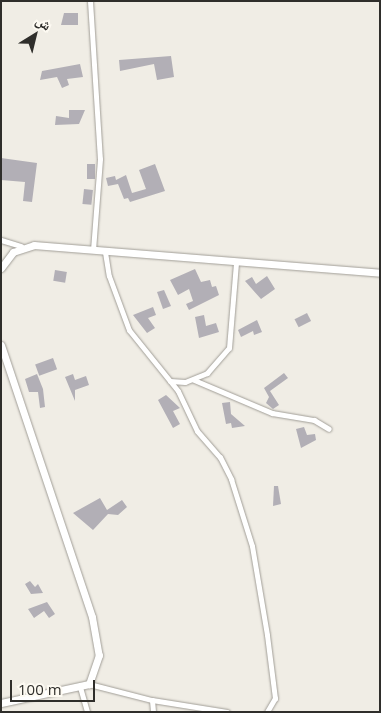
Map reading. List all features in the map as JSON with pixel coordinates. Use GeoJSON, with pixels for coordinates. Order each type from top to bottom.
{"type":"FeatureCollection","features":[{"type":"Feature","properties":{"kind":"street"},"geometry":{"type":"LineString","coordinates":[[90,1],[100,159],[92,250]]}},
{"type":"Feature","properties":{"kind":"street"},"geometry":{"type":"LineString","coordinates":[[1,240],[21,246],[380,273]]}},
{"type":"Feature","properties":{"kind":"street"},"geometry":{"type":"LineString","coordinates":[[1,268],[21,246]]}},
{"type":"Feature","properties":{"kind":"street"},"geometry":{"type":"LineString","coordinates":[[106,252],[109,276],[129,330],[170,381],[188,407],[197,431],[227,468],[249,535],[275,698],[267,712]]}},
{"type":"Feature","properties":{"kind":"street"},"geometry":{"type":"LineString","coordinates":[[194,380],[216,366],[229,348],[236,262]]}},
{"type":"Feature","properties":{"kind":"street"},"geometry":{"type":"LineString","coordinates":[[1,345],[92,617],[99,655],[89,684]]}},
{"type":"Feature","properties":{"kind":"street"},"geometry":{"type":"LineString","coordinates":[[170,381],[194,380],[272,413],[314,420],[329,429]]}},
{"type":"Feature","properties":{"kind":"street"},"geometry":{"type":"LineString","coordinates":[[1,703],[89,684],[152,700],[227,712]]}},
{"type":"Feature","properties":{"kind":"street"},"geometry":{"type":"LineString","coordinates":[[80,687],[88,712]]}},
{"type":"Feature","properties":{"kind":"street"},"geometry":{"type":"LineString","coordinates":[[152,700],[154,712]]}},
{"type":"Feature","properties":{"kind":"building"},"geometry":{"type":"Polygon","coordinates":[[[64,13],[78,13],[78,25],[61,25],[64,13]]]}},
{"type":"Feature","properties":{"kind":"building"},"geometry":{"type":"Polygon","coordinates":[[[171,56],[174,77],[157,80],[154,64],[120,71],[119,60],[171,56]]]}},
{"type":"Feature","properties":{"kind":"building"},"geometry":{"type":"Polygon","coordinates":[[[80,64],[83,77],[67,79],[69,85],[62,88],[57,77],[40,80],[42,71],[80,64]]]}},
{"type":"Feature","properties":{"kind":"building"},"geometry":{"type":"Polygon","coordinates":[[[69,110],[85,110],[79,124],[55,125],[56,116],[69,118],[69,110]]]}},
{"type":"Feature","properties":{"kind":"building"},"geometry":{"type":"Polygon","coordinates":[[[1,158],[37,163],[32,202],[23,201],[25,182],[1,180],[1,158]]]}},
{"type":"Feature","properties":{"kind":"building"},"geometry":{"type":"Polygon","coordinates":[[[87,164],[95,164],[95,179],[87,179],[87,164]]]}},
{"type":"Feature","properties":{"kind":"building"},"geometry":{"type":"Polygon","coordinates":[[[155,164],[165,191],[130,202],[128,198],[124,199],[118,184],[108,186],[106,178],[115,176],[116,180],[126,175],[132,193],[146,189],[139,170],[155,164]]]}},
{"type":"Feature","properties":{"kind":"building"},"geometry":{"type":"Polygon","coordinates":[[[84,189],[93,190],[91,205],[82,204],[84,189]]]}},
{"type":"Feature","properties":{"kind":"building"},"geometry":{"type":"Polygon","coordinates":[[[195,269],[201,282],[210,280],[212,287],[216,286],[219,295],[189,310],[186,304],[193,301],[189,289],[178,295],[170,280],[195,269]]]}},
{"type":"Feature","properties":{"kind":"building"},"geometry":{"type":"Polygon","coordinates":[[[55,270],[67,272],[65,283],[53,281],[55,270]]]}},
{"type":"Feature","properties":{"kind":"building"},"geometry":{"type":"Polygon","coordinates":[[[267,276],[275,289],[261,299],[245,281],[252,277],[256,284],[267,276]]]}},
{"type":"Feature","properties":{"kind":"building"},"geometry":{"type":"Polygon","coordinates":[[[164,290],[171,306],[163,309],[157,292],[164,290]]]}},
{"type":"Feature","properties":{"kind":"building"},"geometry":{"type":"Polygon","coordinates":[[[153,307],[156,315],[148,318],[155,328],[147,333],[133,315],[153,307]]]}},
{"type":"Feature","properties":{"kind":"building"},"geometry":{"type":"Polygon","coordinates":[[[307,313],[311,321],[299,327],[295,319],[307,313]]]}},
{"type":"Feature","properties":{"kind":"building"},"geometry":{"type":"Polygon","coordinates":[[[204,315],[206,326],[216,323],[219,332],[199,338],[195,317],[204,315]]]}},
{"type":"Feature","properties":{"kind":"building"},"geometry":{"type":"Polygon","coordinates":[[[257,320],[262,332],[254,335],[253,331],[241,337],[238,330],[257,320]]]}},
{"type":"Feature","properties":{"kind":"building"},"geometry":{"type":"Polygon","coordinates":[[[53,358],[57,369],[39,376],[35,364],[53,358]]]}},
{"type":"Feature","properties":{"kind":"building"},"geometry":{"type":"Polygon","coordinates":[[[284,373],[288,378],[270,391],[279,405],[273,409],[266,403],[269,397],[264,388],[284,373]]]}},
{"type":"Feature","properties":{"kind":"building"},"geometry":{"type":"Polygon","coordinates":[[[37,374],[43,389],[45,407],[40,408],[38,392],[29,392],[25,379],[37,374]]]}},
{"type":"Feature","properties":{"kind":"building"},"geometry":{"type":"Polygon","coordinates":[[[73,374],[75,380],[86,376],[89,385],[75,390],[75,401],[65,377],[73,374]]]}},
{"type":"Feature","properties":{"kind":"building"},"geometry":{"type":"Polygon","coordinates":[[[166,395],[180,408],[173,411],[180,424],[173,428],[158,400],[166,395]]]}},
{"type":"Feature","properties":{"kind":"building"},"geometry":{"type":"Polygon","coordinates":[[[230,402],[231,414],[245,426],[232,428],[231,423],[226,424],[222,403],[230,402]]]}},
{"type":"Feature","properties":{"kind":"building"},"geometry":{"type":"Polygon","coordinates":[[[304,427],[307,435],[315,434],[316,440],[301,448],[296,429],[304,427]]]}},
{"type":"Feature","properties":{"kind":"building"},"geometry":{"type":"Polygon","coordinates":[[[274,486],[278,486],[281,504],[273,506],[274,486]]]}},
{"type":"Feature","properties":{"kind":"building"},"geometry":{"type":"Polygon","coordinates":[[[100,498],[107,510],[122,500],[127,507],[118,515],[108,514],[93,530],[73,513],[100,498]]]}},
{"type":"Feature","properties":{"kind":"building"},"geometry":{"type":"Polygon","coordinates":[[[30,581],[35,587],[38,584],[43,593],[31,594],[25,584],[30,581]]]}},
{"type":"Feature","properties":{"kind":"building"},"geometry":{"type":"Polygon","coordinates":[[[47,602],[55,614],[49,618],[44,611],[34,618],[28,609],[47,602]]]}}]}
